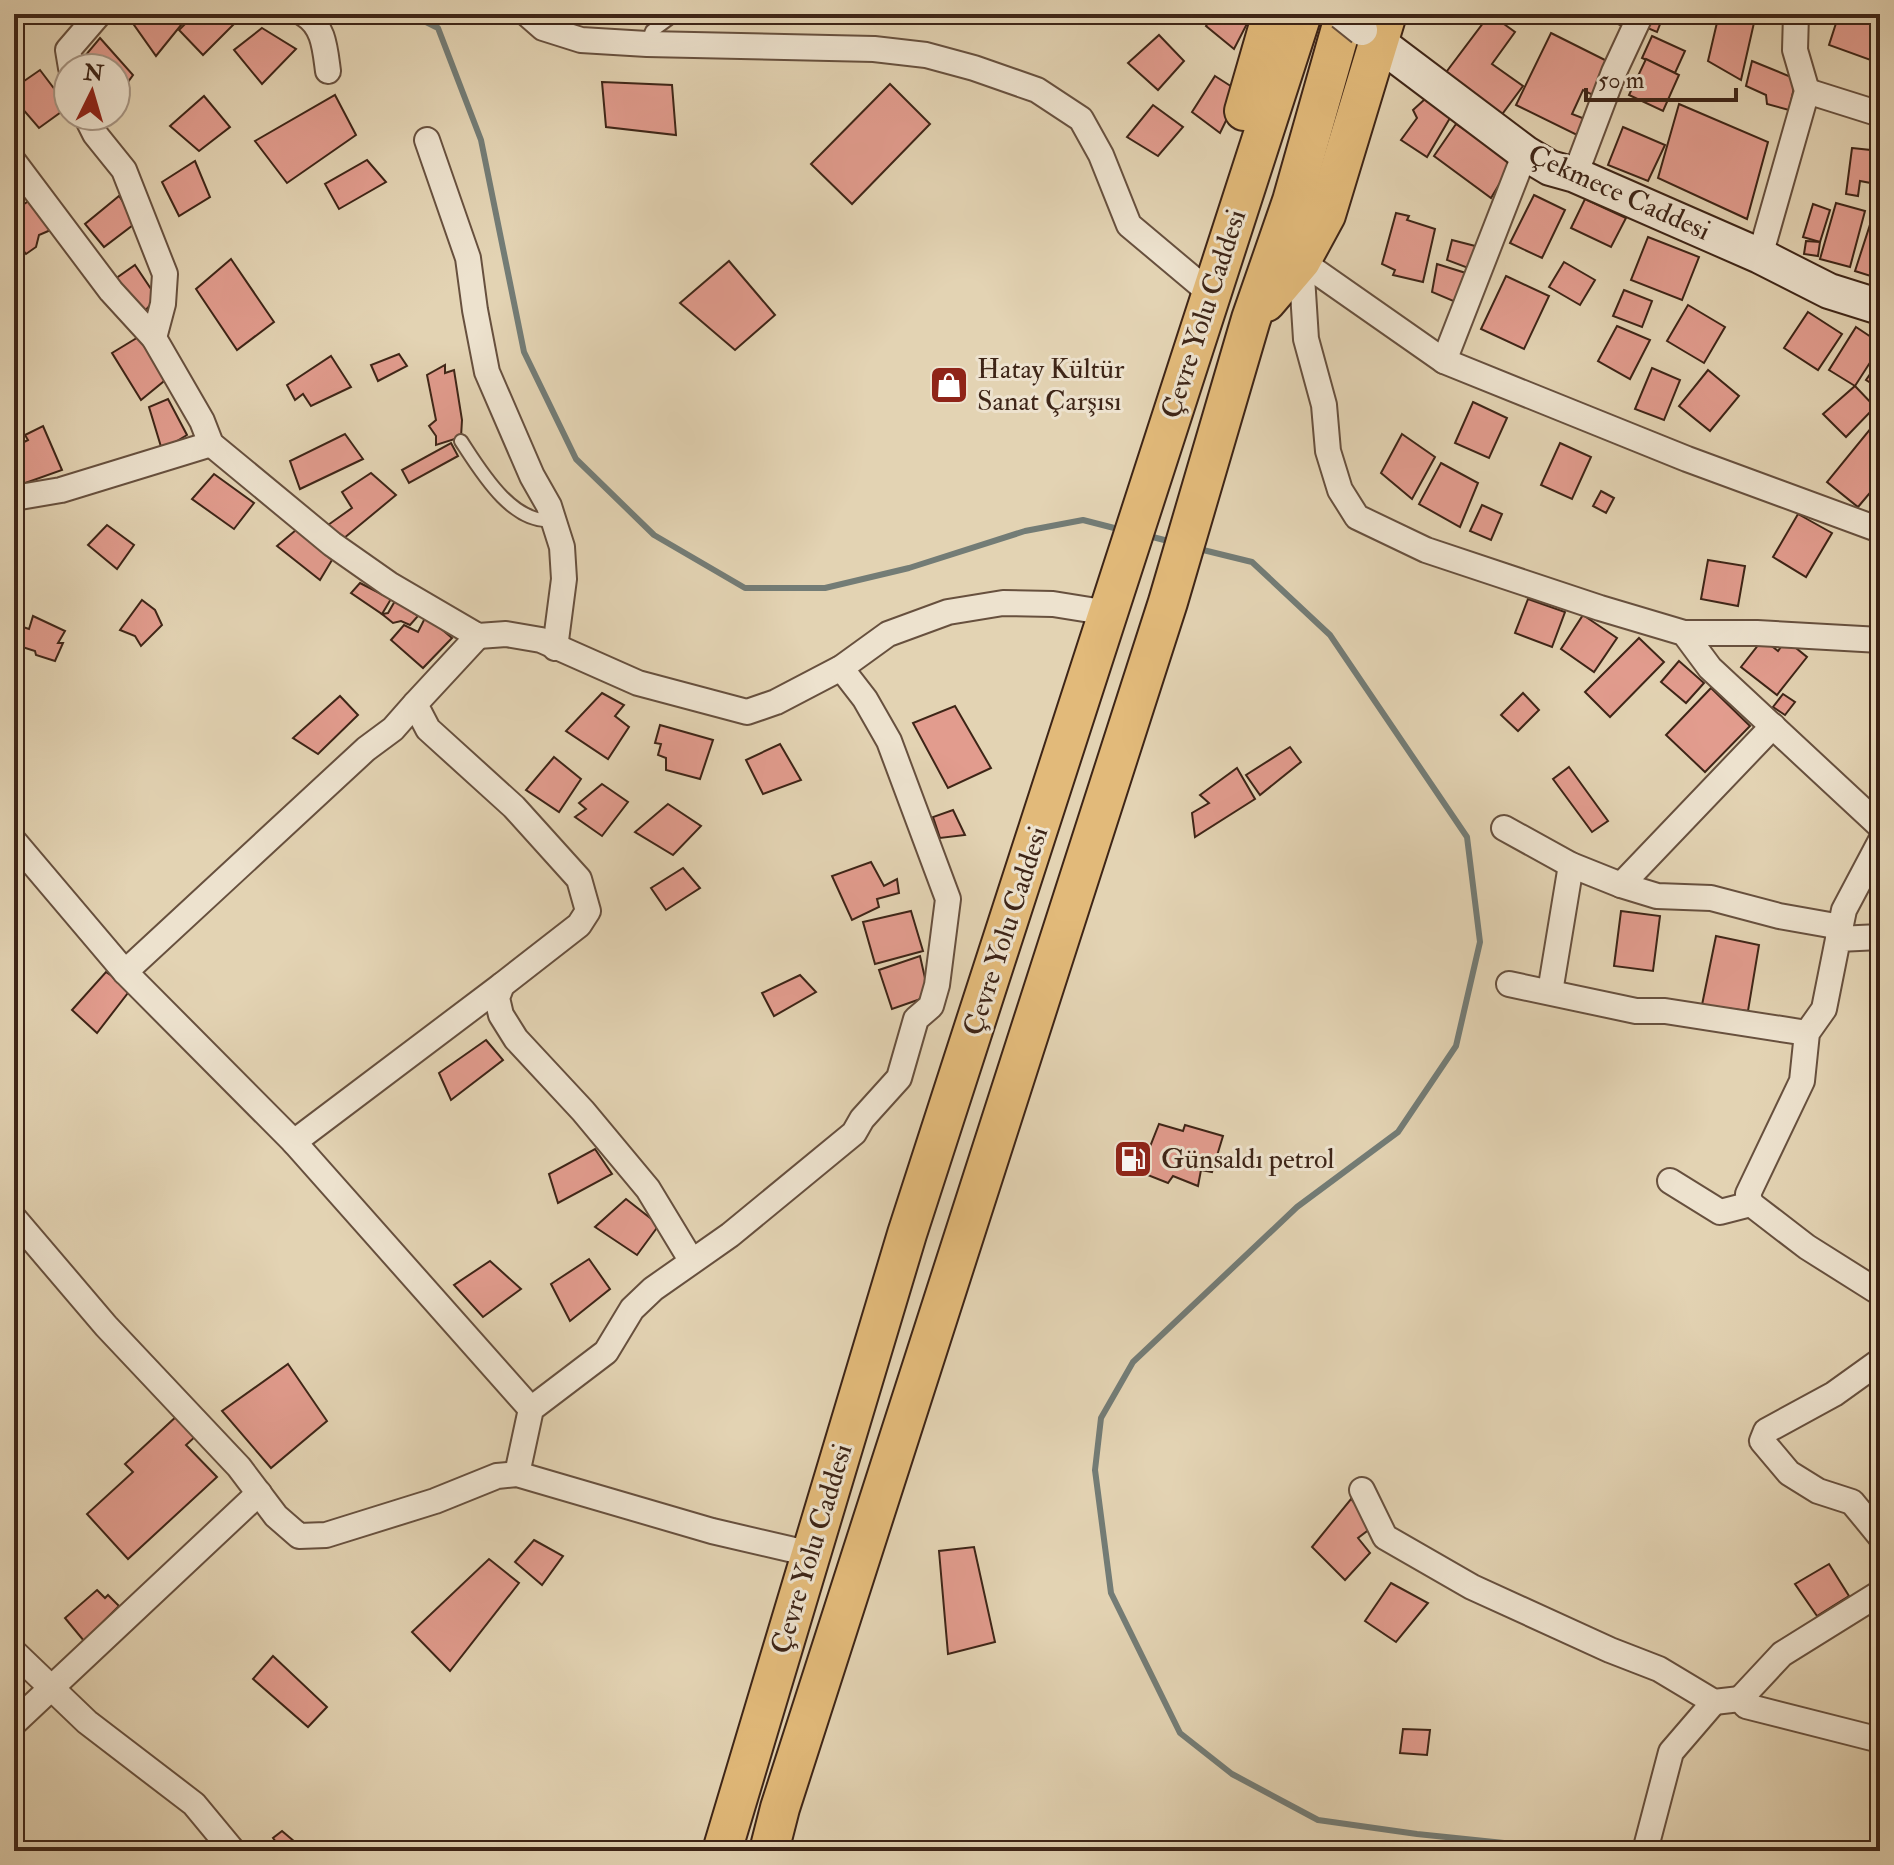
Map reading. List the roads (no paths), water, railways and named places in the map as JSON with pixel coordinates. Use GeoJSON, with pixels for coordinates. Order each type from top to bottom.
{"type":"FeatureCollection","features":[{"type":"Feature","properties":{"kind":"highway"},"geometry":{"type":"LineString","coordinates":[[1207,302],[1220,196],[1272,14]]}},
{"type":"Feature","properties":{"kind":"highway","name":"Çevre Yolu Caddesi"},"geometry":{"type":"LineString","coordinates":[[722,1851],[907,1234],[1302,14]]}},
{"type":"Feature","properties":{"kind":"highway"},"geometry":{"type":"LineString","coordinates":[[1251,319],[1301,261],[1326,215],[1363,23]]}},
{"type":"Feature","properties":{"kind":"highway","name":"Çevre Yolu Caddesi"},"geometry":{"type":"LineString","coordinates":[[769,1851],[950,1274],[1168,602],[1251,319],[1292,201],[1363,23]]}},
{"type":"Feature","properties":{"kind":"main road","name":"Çekmece Caddesi"},"geometry":{"type":"LineString","coordinates":[[1363,23],[1525,153],[1550,168],[1575,175],[1760,256],[1829,291],[1880,307]]}},
{"type":"Feature","properties":{"kind":"street"},"geometry":{"type":"LineString","coordinates":[[68,52],[99,14]]}},
{"type":"Feature","properties":{"kind":"street"},"geometry":{"type":"LineString","coordinates":[[304,14],[314,20],[324,41],[328,71]]}},
{"type":"Feature","properties":{"kind":"street"},"geometry":{"type":"LineString","coordinates":[[527,14],[543,28],[581,40],[874,49],[926,55],[1037,90],[1081,119],[1101,155],[1129,225],[1207,302]]}},
{"type":"Feature","properties":{"kind":"street"},"geometry":{"type":"LineString","coordinates":[[1575,175],[1614,72],[1641,14]]}},
{"type":"Feature","properties":{"kind":"street"},"geometry":{"type":"LineString","coordinates":[[1760,256],[1807,91],[1795,50],[1790,16]]}},
{"type":"Feature","properties":{"kind":"street"},"geometry":{"type":"LineString","coordinates":[[1807,91],[1880,114]]}},
{"type":"Feature","properties":{"kind":"street"},"geometry":{"type":"LineString","coordinates":[[94,132],[124,170],[165,274],[163,304],[154,338]]}},
{"type":"Feature","properties":{"kind":"street"},"geometry":{"type":"LineString","coordinates":[[427,140],[468,258],[487,372],[562,547],[564,579],[555,648]]}},
{"type":"Feature","properties":{"kind":"street"},"geometry":{"type":"LineString","coordinates":[[1444,361],[1525,153]]}},
{"type":"Feature","properties":{"kind":"street"},"geometry":{"type":"LineString","coordinates":[[14,162],[111,291],[154,338],[202,421],[211,444],[332,544],[389,584],[478,636],[506,634],[541,640],[638,683],[747,712],[776,702],[841,668],[888,634],[948,612],[1003,603],[1053,604],[1109,613]]}},
{"type":"Feature","properties":{"kind":"street"},"geometry":{"type":"LineString","coordinates":[[1301,261],[1444,361],[1687,459],[1880,530]]}},
{"type":"Feature","properties":{"kind":"street"},"geometry":{"type":"LineString","coordinates":[[1301,261],[1306,339],[1324,405],[1328,451],[1340,490],[1357,517],[1426,550],[1684,633],[1757,633],[1880,640]]}},
{"type":"Feature","properties":{"kind":"street"},"geometry":{"type":"LineString","coordinates":[[14,498],[61,490],[211,444]]}},
{"type":"Feature","properties":{"kind":"street"},"geometry":{"type":"LineString","coordinates":[[1684,633],[1710,668],[1880,826]]}},
{"type":"Feature","properties":{"kind":"street"},"geometry":{"type":"LineString","coordinates":[[125,972],[366,749],[393,729],[478,636]]}},
{"type":"Feature","properties":{"kind":"street"},"geometry":{"type":"LineString","coordinates":[[517,1474],[531,1409],[606,1352],[632,1309],[691,1260],[730,1235],[854,1133],[862,1119],[899,1078],[916,1019],[931,1006],[937,985],[948,899],[889,741],[865,699],[841,668]]}},
{"type":"Feature","properties":{"kind":"street"},"geometry":{"type":"LineString","coordinates":[[294,1142],[579,925],[588,911],[579,879],[514,807],[428,729],[415,704]]}},
{"type":"Feature","properties":{"kind":"street"},"geometry":{"type":"LineString","coordinates":[[1621,885],[1773,726]]}},
{"type":"Feature","properties":{"kind":"street"},"geometry":{"type":"LineString","coordinates":[[1504,828],[1571,865],[1657,896],[1711,898],[1839,933],[1880,937]]}},
{"type":"Feature","properties":{"kind":"street"},"geometry":{"type":"LineString","coordinates":[[14,841],[125,972],[294,1142],[531,1409]]}},
{"type":"Feature","properties":{"kind":"street"},"geometry":{"type":"LineString","coordinates":[[1879,1293],[1807,1247],[1751,1204],[1748,1194],[1802,1081],[1807,1033],[1824,1009],[1844,910],[1880,842]]}},
{"type":"Feature","properties":{"kind":"street"},"geometry":{"type":"LineString","coordinates":[[1550,992],[1571,865]]}},
{"type":"Feature","properties":{"kind":"street"},"geometry":{"type":"LineString","coordinates":[[1509,984],[1636,1011],[1665,1011],[1807,1033]]}},
{"type":"Feature","properties":{"kind":"street"},"geometry":{"type":"LineString","coordinates":[[502,985],[497,998],[501,1015],[516,1039],[583,1111],[648,1189],[691,1260]]}},
{"type":"Feature","properties":{"kind":"street"},"geometry":{"type":"LineString","coordinates":[[1670,1181],[1720,1212],[1751,1204]]}},
{"type":"Feature","properties":{"kind":"street"},"geometry":{"type":"LineString","coordinates":[[14,1218],[106,1326],[239,1467],[290,1531],[305,1537],[326,1535],[435,1501],[497,1476],[517,1474],[712,1531],[811,1554]]}},
{"type":"Feature","properties":{"kind":"street"},"geometry":{"type":"LineString","coordinates":[[1880,1361],[1834,1394],[1766,1431],[1762,1441],[1789,1473],[1818,1491],[1852,1502],[1880,1536]]}},
{"type":"Feature","properties":{"kind":"street"},"geometry":{"type":"LineString","coordinates":[[1362,1490],[1385,1537],[1472,1587],[1659,1669],[1714,1702],[1740,1699],[1782,1654],[1880,1593]]}},
{"type":"Feature","properties":{"kind":"street"},"geometry":{"type":"LineString","coordinates":[[14,1723],[259,1493]]}},
{"type":"Feature","properties":{"kind":"street"},"geometry":{"type":"LineString","coordinates":[[14,1652],[87,1722],[194,1804],[233,1851]]}},
{"type":"Feature","properties":{"kind":"street"},"geometry":{"type":"LineString","coordinates":[[1740,1699],[1746,1706],[1880,1740]]}},
{"type":"Feature","properties":{"kind":"street"},"geometry":{"type":"LineString","coordinates":[[1645,1851],[1671,1752],[1714,1702]]}},
{"type":"Feature","properties":{"kind":"lane"},"geometry":{"type":"LineString","coordinates":[[647,44],[652,31],[675,14]]}},
{"type":"Feature","properties":{"kind":"lane"},"geometry":{"type":"LineString","coordinates":[[461,441],[484,477],[501,495],[530,518],[553,520]]}},
{"type":"Feature","properties":{"kind":"waterway"},"geometry":{"type":"LineString","coordinates":[[410,14],[438,28],[481,140],[524,352],[576,459],[654,535],[745,588],[825,588],[909,568],[1025,531],[1083,520],[1122,530]]}},
{"type":"Feature","properties":{"kind":"waterway"},"geometry":{"type":"LineString","coordinates":[[1145,535],[1172,542]]}},
{"type":"Feature","properties":{"kind":"waterway"},"geometry":{"type":"LineString","coordinates":[[1195,548],[1252,562],[1330,635],[1467,837],[1480,942],[1456,1046],[1398,1132],[1297,1207],[1133,1362],[1101,1418],[1095,1470],[1111,1593],[1180,1733],[1232,1774],[1318,1820],[1581,1851]]}},
{"type":"Feature","properties":{"kind":"place","name":"Hatay Kültür Sanat Çarşısı"},"geometry":{"type":"Point","coordinates":[949,385]}},
{"type":"Feature","properties":{"kind":"place","name":"Günsaldı petrol"},"geometry":{"type":"Point","coordinates":[1133,1159]}}]}
